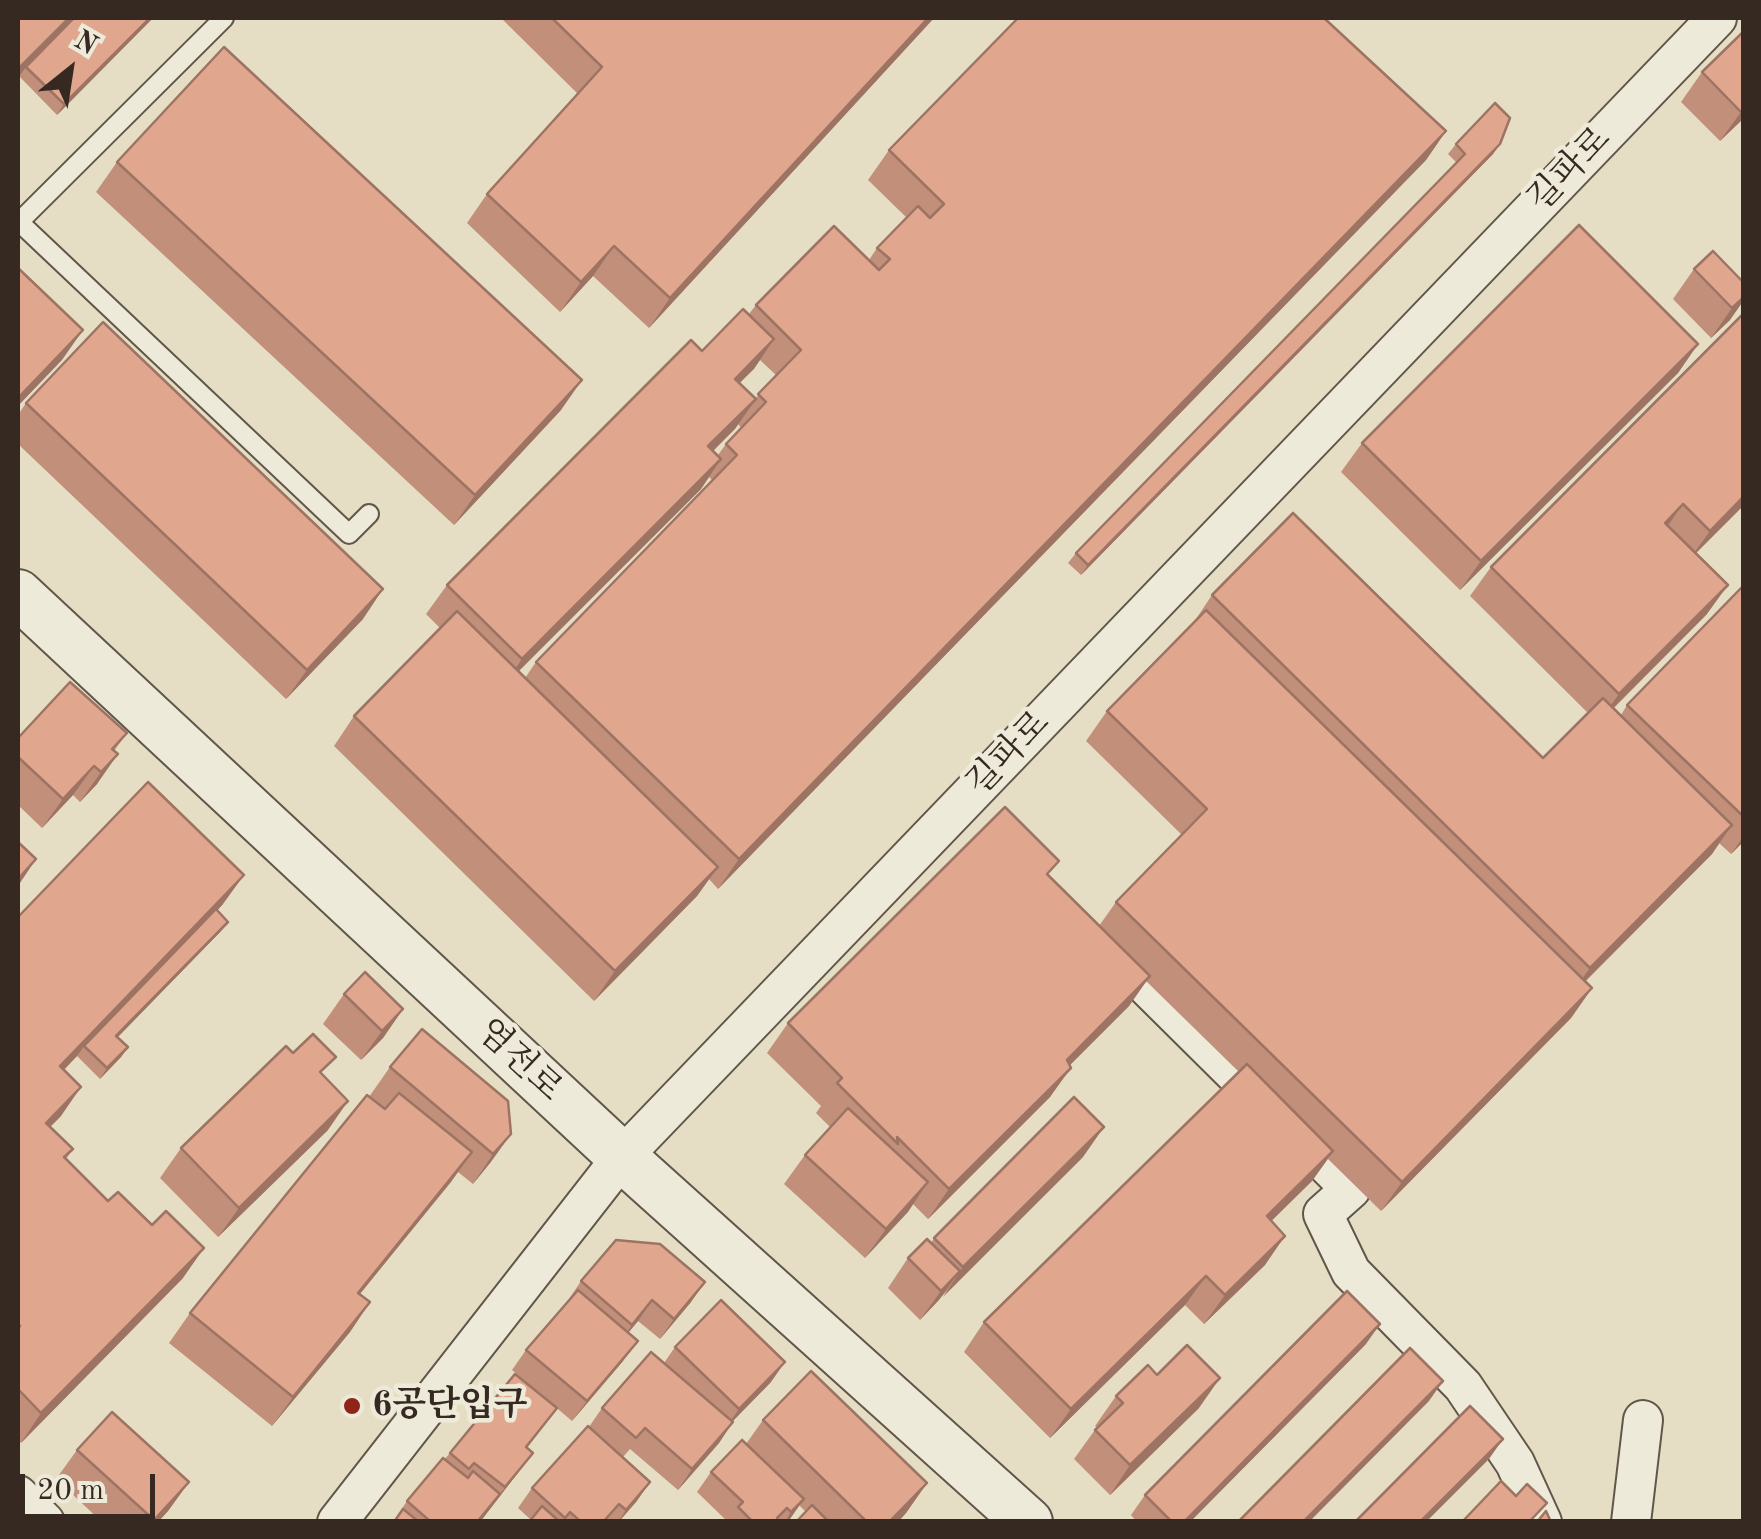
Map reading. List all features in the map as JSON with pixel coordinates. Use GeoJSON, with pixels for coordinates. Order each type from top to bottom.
{"type":"FeatureCollection","features":[{"type":"Feature","properties":{"kind":"street","name":"길파로"},"geometry":{"type":"LineString","coordinates":[[337,1522],[622,1157],[1717,18]]}},
{"type":"Feature","properties":{"kind":"street","name":"염전로"},"geometry":{"type":"LineString","coordinates":[[18,594],[622,1157],[1028,1522]]}},
{"type":"Feature","properties":{"kind":"street"},"geometry":{"type":"LineString","coordinates":[[962,804],[990,831]]}},
{"type":"Feature","properties":{"kind":"street"},"geometry":{"type":"LineString","coordinates":[[1087,927],[1351,1189],[1323,1214],[1351,1272],[1463,1386],[1515,1463],[1542,1522]]}},
{"type":"Feature","properties":{"kind":"street"},"geometry":{"type":"LineString","coordinates":[[1631,1522],[1644,1420]]}},
{"type":"Feature","properties":{"kind":"street"},"geometry":{"type":"LineString","coordinates":[[18,1495],[45,1522]]}},
{"type":"Feature","properties":{"kind":"lane"},"geometry":{"type":"LineString","coordinates":[[224,18],[18,222],[350,534],[369,514]]}},
{"type":"Feature","properties":{"kind":"building"},"geometry":{"type":"Polygon","coordinates":[[[18,18],[69,18],[18,69],[18,18]]]}},
{"type":"Feature","properties":{"kind":"building"},"geometry":{"type":"Polygon","coordinates":[[[74,18],[150,18],[64,104],[26,67],[74,18]]]}},
{"type":"Feature","properties":{"kind":"building"},"geometry":{"type":"Polygon","coordinates":[[[552,18],[928,18],[670,298],[614,246],[581,282],[487,194],[602,67],[552,18]]]}},
{"type":"Feature","properties":{"kind":"building"},"geometry":{"type":"Polygon","coordinates":[[[1018,18],[1324,18],[1446,131],[739,859],[536,662],[737,455],[726,444],[766,402],[758,394],[801,350],[756,305],[834,226],[879,270],[890,259],[877,248],[918,206],[930,218],[944,204],[889,150],[1018,18]]]}},
{"type":"Feature","properties":{"kind":"building"},"geometry":{"type":"Polygon","coordinates":[[[1744,31],[1744,109],[1741,112],[1702,72],[1744,31]]]}},
{"type":"Feature","properties":{"kind":"building"},"geometry":{"type":"Polygon","coordinates":[[[224,47],[582,380],[475,495],[117,162],[224,47]]]}},
{"type":"Feature","properties":{"kind":"building"},"geometry":{"type":"Polygon","coordinates":[[[1495,103],[1510,118],[1500,144],[1088,565],[1076,553],[1465,154],[1456,144],[1495,103]]]}},
{"type":"Feature","properties":{"kind":"building"},"geometry":{"type":"Polygon","coordinates":[[[1579,225],[1698,344],[1481,561],[1362,443],[1579,225]]]}},
{"type":"Feature","properties":{"kind":"building"},"geometry":{"type":"Polygon","coordinates":[[[1713,251],[1744,283],[1744,297],[1732,308],[1694,269],[1713,251]]]}},
{"type":"Feature","properties":{"kind":"building"},"geometry":{"type":"Polygon","coordinates":[[[18,268],[83,330],[18,398],[18,268]]]}},
{"type":"Feature","properties":{"kind":"building"},"geometry":{"type":"Polygon","coordinates":[[[743,309],[774,339],[735,379],[756,399],[708,446],[721,459],[522,659],[447,585],[691,340],[702,351],[743,309]]]}},
{"type":"Feature","properties":{"kind":"building"},"geometry":{"type":"Polygon","coordinates":[[[1744,313],[1744,496],[1710,531],[1683,504],[1665,523],[1728,585],[1619,694],[1491,567],[1744,313]]]}},
{"type":"Feature","properties":{"kind":"building"},"geometry":{"type":"Polygon","coordinates":[[[103,322],[383,589],[307,670],[26,403],[103,322]]]}},
{"type":"Feature","properties":{"kind":"building"},"geometry":{"type":"Polygon","coordinates":[[[1293,513],[1543,758],[1603,698],[1732,825],[1590,968],[1212,595],[1293,513]]]}},
{"type":"Feature","properties":{"kind":"building"},"geometry":{"type":"Polygon","coordinates":[[[1744,585],[1744,817],[1627,705],[1744,585]]]}},
{"type":"Feature","properties":{"kind":"building"},"geometry":{"type":"Polygon","coordinates":[[[1206,610],[1592,988],[1402,1182],[1116,902],[1207,809],[1107,711],[1206,610]]]}},
{"type":"Feature","properties":{"kind":"building"},"geometry":{"type":"Polygon","coordinates":[[[457,611],[718,867],[615,971],[354,716],[457,611]]]}},
{"type":"Feature","properties":{"kind":"building"},"geometry":{"type":"Polygon","coordinates":[[[70,682],[127,733],[112,749],[118,754],[101,772],[94,766],[63,799],[18,757],[18,738],[70,682]]]}},
{"type":"Feature","properties":{"kind":"building"},"geometry":{"type":"Polygon","coordinates":[[[148,782],[244,875],[60,1066],[81,1087],[46,1123],[73,1149],[64,1157],[108,1201],[118,1192],[152,1225],[166,1211],[204,1248],[41,1413],[18,1389],[18,917],[148,782]]]}},
{"type":"Feature","properties":{"kind":"building"},"geometry":{"type":"Polygon","coordinates":[[[1005,807],[1059,861],[1047,874],[1150,976],[1067,1060],[1071,1068],[949,1189],[837,1083],[842,1078],[788,1023],[1005,807]]]}},
{"type":"Feature","properties":{"kind":"building"},"geometry":{"type":"Polygon","coordinates":[[[18,842],[36,859],[18,879],[18,842]]]}},
{"type":"Feature","properties":{"kind":"building"},"geometry":{"type":"Polygon","coordinates":[[[216,909],[228,922],[116,1036],[128,1047],[107,1068],[84,1046],[216,909]]]}},
{"type":"Feature","properties":{"kind":"building"},"geometry":{"type":"Polygon","coordinates":[[[365,972],[403,1009],[382,1031],[344,994],[365,972]]]}},
{"type":"Feature","properties":{"kind":"building"},"geometry":{"type":"Polygon","coordinates":[[[422,1029],[508,1101],[511,1134],[493,1154],[390,1067],[422,1029]]]}},
{"type":"Feature","properties":{"kind":"building"},"geometry":{"type":"Polygon","coordinates":[[[313,1034],[336,1057],[320,1072],[348,1101],[239,1208],[181,1148],[286,1046],[293,1053],[313,1034]]]}},
{"type":"Feature","properties":{"kind":"building"},"geometry":{"type":"Polygon","coordinates":[[[1247,1064],[1333,1151],[1267,1216],[1285,1236],[1225,1295],[1206,1276],[1071,1409],[984,1322],[1247,1064]]]}},
{"type":"Feature","properties":{"kind":"building"},"geometry":{"type":"Polygon","coordinates":[[[399,1093],[472,1152],[358,1293],[370,1302],[293,1397],[190,1313],[367,1095],[385,1109],[399,1093]]]}},
{"type":"Feature","properties":{"kind":"building"},"geometry":{"type":"Polygon","coordinates":[[[1074,1097],[1104,1127],[963,1267],[934,1238],[1074,1097]]]}},
{"type":"Feature","properties":{"kind":"building"},"geometry":{"type":"Polygon","coordinates":[[[848,1108],[928,1182],[886,1229],[805,1155],[848,1108]]]}},
{"type":"Feature","properties":{"kind":"building"},"geometry":{"type":"Polygon","coordinates":[[[927,1239],[960,1271],[941,1291],[908,1258],[927,1239]]]}},
{"type":"Feature","properties":{"kind":"building"},"geometry":{"type":"Polygon","coordinates":[[[616,1240],[660,1244],[705,1282],[674,1319],[652,1300],[632,1325],[581,1281],[616,1240]]]}},
{"type":"Feature","properties":{"kind":"building"},"geometry":{"type":"Polygon","coordinates":[[[578,1290],[638,1341],[587,1401],[526,1350],[578,1290]]]}},
{"type":"Feature","properties":{"kind":"building"},"geometry":{"type":"Polygon","coordinates":[[[1347,1291],[1380,1324],[1184,1522],[1172,1522],[1145,1495],[1347,1291]]]}},
{"type":"Feature","properties":{"kind":"building"},"geometry":{"type":"Polygon","coordinates":[[[721,1300],[785,1362],[739,1409],[675,1347],[721,1300]]]}},
{"type":"Feature","properties":{"kind":"building"},"geometry":{"type":"Polygon","coordinates":[[[1187,1345],[1220,1378],[1130,1465],[1095,1430],[1123,1403],[1116,1396],[1148,1365],[1157,1375],[1187,1345]]]}},
{"type":"Feature","properties":{"kind":"building"},"geometry":{"type":"Polygon","coordinates":[[[1410,1348],[1443,1381],[1303,1522],[1238,1522],[1410,1348]]]}},
{"type":"Feature","properties":{"kind":"building"},"geometry":{"type":"Polygon","coordinates":[[[651,1352],[733,1422],[692,1469],[645,1428],[636,1438],[602,1408],[651,1352]]]}},
{"type":"Feature","properties":{"kind":"building"},"geometry":{"type":"Polygon","coordinates":[[[811,1371],[927,1483],[889,1522],[867,1522],[763,1420],[811,1371]]]}},
{"type":"Feature","properties":{"kind":"building"},"geometry":{"type":"Polygon","coordinates":[[[515,1374],[557,1408],[526,1447],[533,1453],[505,1487],[474,1463],[469,1469],[450,1453],[515,1374]]]}},
{"type":"Feature","properties":{"kind":"building"},"geometry":{"type":"Polygon","coordinates":[[[1470,1406],[1503,1439],[1420,1522],[1355,1522],[1470,1406]]]}},
{"type":"Feature","properties":{"kind":"building"},"geometry":{"type":"Polygon","coordinates":[[[112,1412],[189,1482],[154,1520],[77,1450],[112,1412]]]}},
{"type":"Feature","properties":{"kind":"building"},"geometry":{"type":"Polygon","coordinates":[[[588,1426],[650,1482],[626,1510],[619,1504],[603,1522],[581,1522],[570,1512],[565,1518],[532,1488],[588,1426]]]}},
{"type":"Feature","properties":{"kind":"building"},"geometry":{"type":"Polygon","coordinates":[[[742,1440],[804,1499],[791,1512],[787,1508],[777,1518],[780,1522],[753,1522],[738,1507],[743,1502],[711,1472],[742,1440]]]}},
{"type":"Feature","properties":{"kind":"building"},"geometry":{"type":"Polygon","coordinates":[[[443,1458],[468,1478],[473,1471],[500,1494],[477,1522],[431,1522],[407,1501],[443,1458]]]}},
{"type":"Feature","properties":{"kind":"building"},"geometry":{"type":"Polygon","coordinates":[[[1501,1481],[1516,1496],[1527,1484],[1547,1503],[1529,1522],[1462,1522],[1501,1481]]]}},
{"type":"Feature","properties":{"kind":"building"},"geometry":{"type":"Polygon","coordinates":[[[812,1505],[829,1522],[796,1522],[812,1505]]]}},
{"type":"Feature","properties":{"kind":"building"},"geometry":{"type":"Polygon","coordinates":[[[542,1506],[560,1522],[529,1522],[542,1506]]]}},
{"type":"Feature","properties":{"kind":"building"},"geometry":{"type":"Polygon","coordinates":[[[403,1509],[419,1522],[394,1522],[403,1509]]]}},
{"type":"Feature","properties":{"kind":"building"},"geometry":{"type":"Polygon","coordinates":[[[1546,1511],[1551,1522],[1537,1522],[1546,1511]]]}},
{"type":"Feature","properties":{"kind":"place","name":"6공단입구"},"geometry":{"type":"Point","coordinates":[352,1406]}}]}
